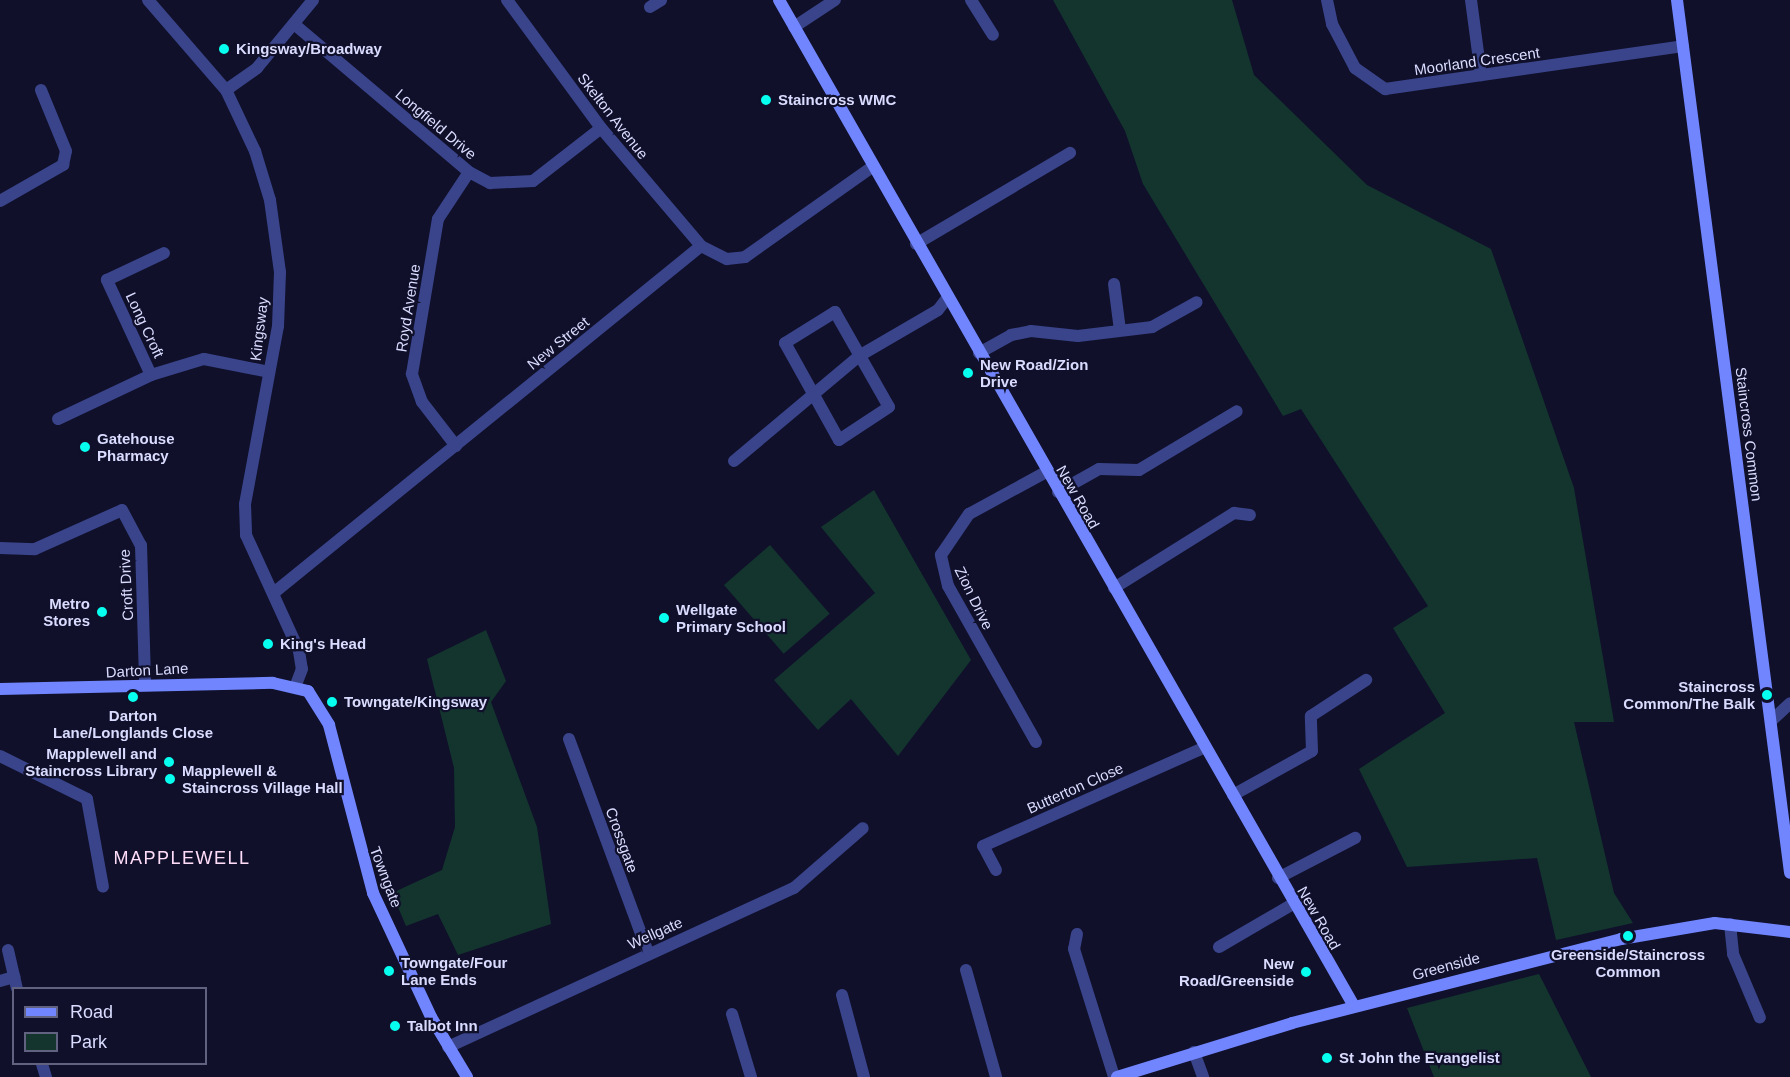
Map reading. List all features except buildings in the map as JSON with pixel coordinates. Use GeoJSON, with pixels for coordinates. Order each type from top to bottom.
{"type":"FeatureCollection","features":[{"type":"Feature","properties":{"kind":"street","name":"Kingsway"},"geometry":{"type":"LineString","coordinates":[[148,0],[226,90],[255,151],[270,200],[280,272],[269,372],[245,504],[246,535],[276,591],[299,651],[302,669],[296,685]]}},
{"type":"Feature","properties":{"kind":"street"},"geometry":{"type":"LineString","coordinates":[[226,90],[257,68],[313,0]]}},
{"type":"Feature","properties":{"kind":"street","name":"Skelton Avenue"},"geometry":{"type":"LineString","coordinates":[[507,0],[601,128],[701,246]]}},
{"type":"Feature","properties":{"kind":"street"},"geometry":{"type":"LineString","coordinates":[[650,7],[661,0]]}},
{"type":"Feature","properties":{"kind":"street","name":"New Road"},"geometry":{"type":"LineString","coordinates":[[779,0],[1046,472],[1233,795],[1278,878],[1354,1006]]}},
{"type":"Feature","properties":{"kind":"street"},"geometry":{"type":"LineString","coordinates":[[794,27],[835,0]]}},
{"type":"Feature","properties":{"kind":"street"},"geometry":{"type":"LineString","coordinates":[[971,0],[993,34]]}},
{"type":"Feature","properties":{"kind":"street","name":"Moorland Crescent"},"geometry":{"type":"LineString","coordinates":[[1327,0],[1332,24],[1355,68],[1369,82],[1385,89],[1683,46]]}},
{"type":"Feature","properties":{"kind":"street"},"geometry":{"type":"LineString","coordinates":[[1471,0],[1481,75]]}},
{"type":"Feature","properties":{"kind":"street","name":"Staincross Common"},"geometry":{"type":"LineString","coordinates":[[1677,0],[1790,873]]}},
{"type":"Feature","properties":{"kind":"street","name":"Longfield Drive"},"geometry":{"type":"LineString","coordinates":[[294,24],[469,172],[490,183],[532,182],[601,128]]}},
{"type":"Feature","properties":{"kind":"street"},"geometry":{"type":"LineString","coordinates":[[0,201],[63,165],[66,151],[41,90]]}},
{"type":"Feature","properties":{"kind":"street"},"geometry":{"type":"LineString","coordinates":[[916,244],[1070,153]]}},
{"type":"Feature","properties":{"kind":"street"},"geometry":{"type":"LineString","coordinates":[[701,246],[727,260],[759,250],[872,167]]}},
{"type":"Feature","properties":{"kind":"street","name":"Royd Avenue"},"geometry":{"type":"LineString","coordinates":[[456,446],[422,402],[412,374],[438,219],[469,172]]}},
{"type":"Feature","properties":{"kind":"street","name":"New Street"},"geometry":{"type":"LineString","coordinates":[[276,591],[701,246]]}},
{"type":"Feature","properties":{"kind":"street","name":"Long Croft"},"geometry":{"type":"LineString","coordinates":[[152,375],[107,280],[164,253]]}},
{"type":"Feature","properties":{"kind":"street"},"geometry":{"type":"LineString","coordinates":[[1114,284],[1120,330]]}},
{"type":"Feature","properties":{"kind":"street"},"geometry":{"type":"LineString","coordinates":[[734,460],[859,356],[938,310],[947,298]]}},
{"type":"Feature","properties":{"kind":"street"},"geometry":{"type":"LineString","coordinates":[[979,352],[1011,334],[1031,331],[1078,336],[1152,327],[1197,302]]}},
{"type":"Feature","properties":{"kind":"street"},"geometry":{"type":"LineString","coordinates":[[835,312],[889,407],[839,440],[813,396],[785,343],[835,312]]}},
{"type":"Feature","properties":{"kind":"street","name":"Long Croft"},"geometry":{"type":"LineString","coordinates":[[58,419],[152,375],[204,359],[269,372]]}},
{"type":"Feature","properties":{"kind":"street"},"geometry":{"type":"LineString","coordinates":[[1058,492],[1099,470],[1139,470],[1237,411]]}},
{"type":"Feature","properties":{"kind":"street","name":"Zion Drive"},"geometry":{"type":"LineString","coordinates":[[1036,742],[948,586],[941,555],[969,514],[1046,472]]}},
{"type":"Feature","properties":{"kind":"street","name":"Croft Drive"},"geometry":{"type":"LineString","coordinates":[[0,548],[35,549],[122,510],[141,545],[145,683]]}},
{"type":"Feature","properties":{"kind":"street"},"geometry":{"type":"LineString","coordinates":[[1114,588],[1234,513],[1250,515]]}},
{"type":"Feature","properties":{"kind":"street"},"geometry":{"type":"LineString","coordinates":[[1233,795],[1312,751],[1311,716],[1366,680]]}},
{"type":"Feature","properties":{"kind":"street","name":"Darton Lane"},"geometry":{"type":"LineString","coordinates":[[0,690],[145,683],[296,685]]}},
{"type":"Feature","properties":{"kind":"street","name":"Towngate"},"geometry":{"type":"LineString","coordinates":[[296,685],[316,700],[329,725],[373,893],[448,1047],[467,1077]]}},
{"type":"Feature","properties":{"kind":"street"},"geometry":{"type":"LineString","coordinates":[[1771,721],[1790,704]]}},
{"type":"Feature","properties":{"kind":"street","name":"Crossgate"},"geometry":{"type":"LineString","coordinates":[[569,739],[648,952]]}},
{"type":"Feature","properties":{"kind":"street","name":"Butterton Close"},"geometry":{"type":"LineString","coordinates":[[996,870],[983,846],[1205,747]]}},
{"type":"Feature","properties":{"kind":"street"},"geometry":{"type":"LineString","coordinates":[[0,756],[87,798],[103,887]]}},
{"type":"Feature","properties":{"kind":"street","name":"Wellgate"},"geometry":{"type":"LineString","coordinates":[[448,1047],[648,952],[794,888],[863,828]]}},
{"type":"Feature","properties":{"kind":"street"},"geometry":{"type":"LineString","coordinates":[[1278,878],[1355,838]]}},
{"type":"Feature","properties":{"kind":"street"},"geometry":{"type":"LineString","coordinates":[[1219,947],[1293,903]]}},
{"type":"Feature","properties":{"kind":"street"},"geometry":{"type":"LineString","coordinates":[[1730,924],[1732,954],[1760,1018]]}},
{"type":"Feature","properties":{"kind":"street","name":"Greenside"},"geometry":{"type":"LineString","coordinates":[[1077,934],[1074,949],[1115,1077],[1354,1006],[1621,939],[1730,924],[1790,932]]}},
{"type":"Feature","properties":{"kind":"street"},"geometry":{"type":"LineString","coordinates":[[0,981],[15,983],[8,950]]}},
{"type":"Feature","properties":{"kind":"street"},"geometry":{"type":"LineString","coordinates":[[966,970],[996,1077]]}},
{"type":"Feature","properties":{"kind":"street"},"geometry":{"type":"LineString","coordinates":[[842,995],[864,1077]]}},
{"type":"Feature","properties":{"kind":"street"},"geometry":{"type":"LineString","coordinates":[[732,1014],[751,1077]]}},
{"type":"Feature","properties":{"kind":"street"},"geometry":{"type":"LineString","coordinates":[[1194,1052],[1203,1077]]}},
{"type":"Feature","properties":{"kind":"green space"},"geometry":{"type":"Polygon","coordinates":[[[1053,0],[1232,0],[1254,75],[1367,185],[1491,249],[1574,488],[1614,722],[1574,722],[1614,893],[1633,923],[1556,940],[1537,858],[1407,867],[1359,769],[1445,713],[1393,628],[1428,606],[1301,409],[1283,416],[1143,184],[1125,131],[1053,0]]]}},
{"type":"Feature","properties":{"kind":"green space"},"geometry":{"type":"Polygon","coordinates":[[[874,490],[971,660],[898,756],[851,699],[818,730],[774,680],[875,593],[821,527],[874,490]]]}},
{"type":"Feature","properties":{"kind":"green space"},"geometry":{"type":"Polygon","coordinates":[[[770,545],[830,614],[784,654],[724,585],[770,545]]]}},
{"type":"Feature","properties":{"kind":"green space"},"geometry":{"type":"Polygon","coordinates":[[[486,630],[506,681],[491,702],[537,827],[551,924],[458,955],[438,914],[406,926],[392,893],[442,870],[455,827],[454,768],[427,659],[486,630]]]}},
{"type":"Feature","properties":{"kind":"green space"},"geometry":{"type":"Polygon","coordinates":[[[1539,974],[1591,1077],[1434,1077],[1407,1008],[1539,974]]]}},
{"type":"Feature","properties":{"kind":"place","name":"Kingsway/Broadway"},"geometry":{"type":"Point","coordinates":[224,49]}},
{"type":"Feature","properties":{"kind":"place","name":"Staincross WMC"},"geometry":{"type":"Point","coordinates":[766,100]}},
{"type":"Feature","properties":{"kind":"place","name":"New Road/Zion Drive"},"geometry":{"type":"Point","coordinates":[968,373]}},
{"type":"Feature","properties":{"kind":"place","name":"Gatehouse Pharmacy"},"geometry":{"type":"Point","coordinates":[85,447]}},
{"type":"Feature","properties":{"kind":"place","name":"Metro Stores"},"geometry":{"type":"Point","coordinates":[102,612]}},
{"type":"Feature","properties":{"kind":"place","name":"Wellgate Primary School"},"geometry":{"type":"Point","coordinates":[664,618]}},
{"type":"Feature","properties":{"kind":"place","name":"King's Head"},"geometry":{"type":"Point","coordinates":[268,644]}},
{"type":"Feature","properties":{"kind":"place","name":"Staincross Common/The Balk"},"geometry":{"type":"Point","coordinates":[1767,695]}},
{"type":"Feature","properties":{"kind":"place","name":"Darton Lane/Longlands Close"},"geometry":{"type":"Point","coordinates":[133,697]}},
{"type":"Feature","properties":{"kind":"place","name":"Towngate/Kingsway"},"geometry":{"type":"Point","coordinates":[332,702]}},
{"type":"Feature","properties":{"kind":"place","name":"Mapplewell and Staincross Library"},"geometry":{"type":"Point","coordinates":[169,762]}},
{"type":"Feature","properties":{"kind":"place","name":"Mapplewell & Staincross Village Hall"},"geometry":{"type":"Point","coordinates":[170,779]}},
{"type":"Feature","properties":{"kind":"place","name":"Greenside/Staincross Common"},"geometry":{"type":"Point","coordinates":[1628,936]}},
{"type":"Feature","properties":{"kind":"place","name":"Towngate/Four Lane Ends"},"geometry":{"type":"Point","coordinates":[389,971]}},
{"type":"Feature","properties":{"kind":"place","name":"New Road/Greenside"},"geometry":{"type":"Point","coordinates":[1306,972]}},
{"type":"Feature","properties":{"kind":"place","name":"Talbot Inn"},"geometry":{"type":"Point","coordinates":[395,1026]}},
{"type":"Feature","properties":{"kind":"place","name":"St John the Evangelist"},"geometry":{"type":"Point","coordinates":[1327,1058]}},
{"type":"Feature","properties":{"kind":"district","name":"MAPPLEWELL"},"geometry":{"type":"Point","coordinates":[182,858]}}]}
